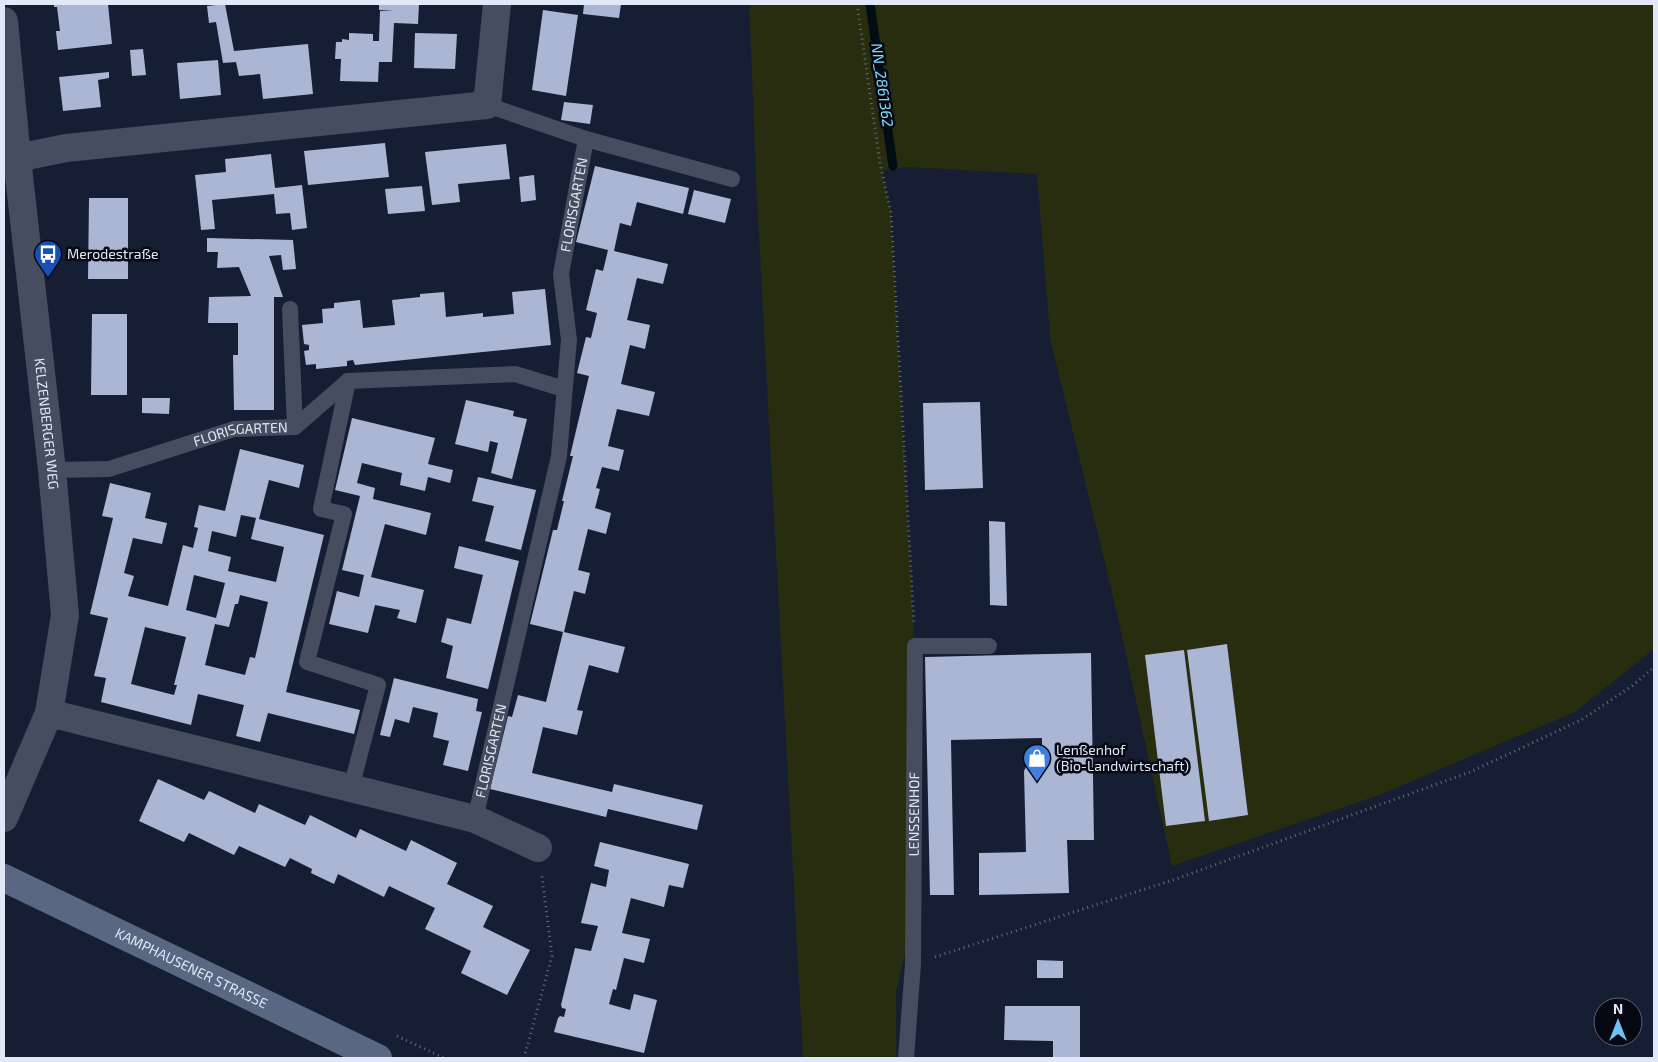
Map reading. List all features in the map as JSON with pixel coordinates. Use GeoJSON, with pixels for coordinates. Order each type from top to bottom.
{"type":"FeatureCollection","features":[{"type":"Feature","properties":{"kind":"main road","name":"KAMPHAUSENER STRASSE"},"geometry":{"type":"LineString","coordinates":[[4,878],[378,1058]]}},
{"type":"Feature","properties":{"kind":"street"},"geometry":{"type":"LineString","coordinates":[[10,158],[66,148],[487,105],[497,4]]}},
{"type":"Feature","properties":{"kind":"street","name":"KELZENBERGER WEG"},"geometry":{"type":"LineString","coordinates":[[4,21],[10,158],[52,470],[65,615],[48,713],[4,818]]}},
{"type":"Feature","properties":{"kind":"street"},"geometry":{"type":"LineString","coordinates":[[48,713],[475,819],[538,848]]}},
{"type":"Feature","properties":{"kind":"lane"},"geometry":{"type":"LineString","coordinates":[[487,105],[586,139],[732,178]]}},
{"type":"Feature","properties":{"kind":"lane","name":"FLORISGARTEN"},"geometry":{"type":"LineString","coordinates":[[475,819],[559,456],[569,340],[561,274],[586,139]]}},
{"type":"Feature","properties":{"kind":"lane"},"geometry":{"type":"LineString","coordinates":[[290,309],[295,427]]}},
{"type":"Feature","properties":{"kind":"lane"},"geometry":{"type":"LineString","coordinates":[[351,788],[378,685],[307,662],[344,514],[321,509],[348,381],[515,374],[564,389]]}},
{"type":"Feature","properties":{"kind":"lane","name":"FLORISGARTEN"},"geometry":{"type":"LineString","coordinates":[[52,470],[109,469],[234,429],[295,427],[348,381]]}},
{"type":"Feature","properties":{"kind":"lane"},"geometry":{"type":"LineString","coordinates":[[915,646],[989,646]]}},
{"type":"Feature","properties":{"kind":"lane","name":"LENSSENHOF"},"geometry":{"type":"LineString","coordinates":[[906,1058],[912,964],[915,646]]}},
{"type":"Feature","properties":{"kind":"path"},"geometry":{"type":"LineString","coordinates":[[857,4],[880,163],[891,213],[915,646]]}},
{"type":"Feature","properties":{"kind":"path"},"geometry":{"type":"LineString","coordinates":[[912,964],[1176,879],[1470,772],[1581,720],[1626,691],[1654,667]]}},
{"type":"Feature","properties":{"kind":"path"},"geometry":{"type":"LineString","coordinates":[[524,1058],[552,956],[538,848]]}},
{"type":"Feature","properties":{"kind":"green space"},"geometry":{"type":"Polygon","coordinates":[[[749,4],[1654,4],[1654,649],[1575,712],[1382,794],[1172,866],[1116,609],[1050,338],[1037,174],[907,167],[882,171],[891,213],[914,636],[906,950],[896,992],[896,1058],[803,1058],[757,200],[749,4]]]}},
{"type":"Feature","properties":{"kind":"building"},"geometry":{"type":"Polygon","coordinates":[[[54,4],[108,4],[112,44],[58,50],[56,31],[60,31],[57,7],[54,7],[54,4]]]}},
{"type":"Feature","properties":{"kind":"building"},"geometry":{"type":"Polygon","coordinates":[[[225,4],[234,51],[308,44],[313,94],[263,99],[260,74],[239,76],[236,62],[223,63],[216,22],[209,23],[207,6],[225,4]]]}},
{"type":"Feature","properties":{"kind":"building"},"geometry":{"type":"Polygon","coordinates":[[[379,4],[419,4],[418,24],[394,23],[392,62],[379,62],[378,82],[340,81],[341,59],[335,59],[336,42],[342,42],[342,39],[349,40],[349,33],[373,34],[373,41],[379,41],[380,11],[394,10],[379,10],[379,4]]]}},
{"type":"Feature","properties":{"kind":"building"},"geometry":{"type":"Polygon","coordinates":[[[584,4],[621,4],[619,18],[583,14],[584,4]]]}},
{"type":"Feature","properties":{"kind":"building"},"geometry":{"type":"Polygon","coordinates":[[[543,10],[578,15],[566,96],[532,90],[543,10]]]}},
{"type":"Feature","properties":{"kind":"building"},"geometry":{"type":"Polygon","coordinates":[[[415,33],[457,34],[455,69],[414,68],[415,33]]]}},
{"type":"Feature","properties":{"kind":"building"},"geometry":{"type":"Polygon","coordinates":[[[143,49],[146,75],[132,76],[130,50],[143,49]]]}},
{"type":"Feature","properties":{"kind":"building"},"geometry":{"type":"Polygon","coordinates":[[[218,60],[221,95],[180,99],[177,63],[218,60]]]}},
{"type":"Feature","properties":{"kind":"building"},"geometry":{"type":"Polygon","coordinates":[[[109,72],[109,78],[98,80],[101,107],[63,111],[59,77],[109,72]]]}},
{"type":"Feature","properties":{"kind":"building"},"geometry":{"type":"Polygon","coordinates":[[[564,102],[593,105],[590,124],[561,120],[564,102]]]}},
{"type":"Feature","properties":{"kind":"building"},"geometry":{"type":"Polygon","coordinates":[[[385,143],[389,177],[308,185],[304,151],[385,143]]]}},
{"type":"Feature","properties":{"kind":"building"},"geometry":{"type":"Polygon","coordinates":[[[506,144],[510,179],[458,184],[460,202],[432,205],[425,152],[506,144]]]}},
{"type":"Feature","properties":{"kind":"building"},"geometry":{"type":"Polygon","coordinates":[[[271,154],[275,188],[302,185],[307,228],[292,230],[290,213],[276,214],[274,194],[212,200],[215,229],[201,230],[195,175],[226,172],[225,159],[271,154]]]}},
{"type":"Feature","properties":{"kind":"building"},"geometry":{"type":"Polygon","coordinates":[[[595,166],[689,188],[683,214],[637,202],[631,226],[620,223],[614,251],[668,264],[663,284],[637,278],[627,320],[650,325],[645,349],[630,345],[621,384],[655,392],[649,416],[617,409],[608,446],[624,450],[619,471],[602,467],[596,488],[600,489],[595,508],[611,513],[606,534],[588,529],[578,570],[590,573],[585,594],[574,591],[564,632],[625,647],[618,673],[589,665],[577,710],[583,711],[577,735],[543,727],[532,773],[612,792],[614,784],[703,805],[697,830],[608,809],[606,817],[490,789],[508,716],[512,717],[518,695],[546,702],[563,632],[530,624],[553,530],[557,530],[564,501],[562,501],[573,456],[570,456],[589,376],[577,373],[586,337],[591,338],[597,313],[586,310],[596,269],[603,271],[608,250],[576,242],[595,166]]]}},
{"type":"Feature","properties":{"kind":"building"},"geometry":{"type":"Polygon","coordinates":[[[534,175],[536,200],[521,202],[519,177],[534,175]]]}},
{"type":"Feature","properties":{"kind":"building"},"geometry":{"type":"Polygon","coordinates":[[[422,186],[425,211],[388,214],[385,189],[422,186]]]}},
{"type":"Feature","properties":{"kind":"building"},"geometry":{"type":"Polygon","coordinates":[[[694,190],[731,199],[725,223],[688,214],[694,190]]]}},
{"type":"Feature","properties":{"kind":"building"},"geometry":{"type":"Polygon","coordinates":[[[89,198],[128,198],[128,279],[88,279],[89,198]]]}},
{"type":"Feature","properties":{"kind":"building"},"geometry":{"type":"Polygon","coordinates":[[[207,238],[293,240],[296,269],[283,270],[281,255],[269,256],[283,297],[274,297],[274,410],[234,410],[233,355],[238,355],[238,323],[208,323],[209,297],[251,296],[239,267],[217,268],[218,252],[207,252],[207,238]]]}},
{"type":"Feature","properties":{"kind":"building"},"geometry":{"type":"Polygon","coordinates":[[[545,289],[551,345],[355,365],[353,360],[347,361],[347,366],[316,369],[316,364],[306,365],[304,351],[309,350],[309,345],[304,344],[302,325],[323,323],[322,309],[334,308],[334,303],[360,300],[363,328],[395,325],[392,300],[420,297],[420,294],[444,292],[446,317],[483,313],[483,317],[514,314],[512,292],[545,289]]]}},
{"type":"Feature","properties":{"kind":"building"},"geometry":{"type":"Polygon","coordinates":[[[92,314],[127,314],[127,395],[91,395],[92,314]]]}},
{"type":"Feature","properties":{"kind":"building"},"geometry":{"type":"Polygon","coordinates":[[[142,398],[170,398],[169,414],[142,413],[142,398]]]}},
{"type":"Feature","properties":{"kind":"building"},"geometry":{"type":"Polygon","coordinates":[[[466,400],[514,411],[513,416],[527,419],[512,479],[491,473],[498,443],[490,441],[488,452],[455,444],[466,400]]]}},
{"type":"Feature","properties":{"kind":"building"},"geometry":{"type":"Polygon","coordinates":[[[980,402],[983,488],[925,490],[923,403],[980,402]]]}},
{"type":"Feature","properties":{"kind":"building"},"geometry":{"type":"Polygon","coordinates":[[[352,418],[435,438],[428,464],[453,470],[450,483],[428,477],[425,491],[400,485],[402,473],[362,463],[357,483],[375,488],[373,499],[431,513],[426,535],[385,524],[371,577],[424,590],[416,623],[397,618],[400,610],[375,605],[368,633],[329,624],[337,591],[359,597],[364,575],[342,570],[360,496],[335,490],[352,418]]]}},
{"type":"Feature","properties":{"kind":"building"},"geometry":{"type":"Polygon","coordinates":[[[240,449],[304,465],[299,488],[269,480],[259,519],[324,535],[286,692],[360,710],[354,734],[268,713],[260,742],[236,736],[244,705],[198,694],[191,725],[101,702],[106,678],[94,676],[108,618],[90,614],[113,518],[102,516],[110,483],[151,493],[145,518],[167,523],[162,544],[133,538],[124,573],[134,576],[128,596],[168,606],[183,545],[193,548],[198,528],[194,527],[199,505],[225,511],[240,449]],[[241,515],[236,537],[212,531],[208,551],[231,557],[228,571],[276,582],[284,547],[251,539],[256,518],[241,515]],[[194,575],[186,610],[216,618],[225,583],[194,575]],[[240,595],[238,604],[235,604],[229,627],[215,624],[205,665],[245,675],[250,657],[255,658],[268,602],[240,595]],[[145,627],[131,684],[174,695],[177,685],[174,685],[186,637],[145,627]]]}},
{"type":"Feature","properties":{"kind":"building"},"geometry":{"type":"Polygon","coordinates":[[[478,477],[536,490],[521,550],[485,541],[494,506],[472,501],[478,477]]]}},
{"type":"Feature","properties":{"kind":"building"},"geometry":{"type":"Polygon","coordinates":[[[989,521],[1005,522],[1007,606],[990,605],[989,521]]]}},
{"type":"Feature","properties":{"kind":"building"},"geometry":{"type":"Polygon","coordinates":[[[459,546],[519,561],[488,689],[446,678],[453,646],[441,642],[447,618],[471,624],[483,575],[454,568],[459,546]]]}},
{"type":"Feature","properties":{"kind":"building"},"geometry":{"type":"Polygon","coordinates":[[[1227,644],[1248,815],[1209,821],[1187,650],[1227,644]]]}},
{"type":"Feature","properties":{"kind":"building"},"geometry":{"type":"Polygon","coordinates":[[[1184,650],[1205,821],[1166,826],[1145,655],[1184,650]]]}},
{"type":"Feature","properties":{"kind":"building"},"geometry":{"type":"Polygon","coordinates":[[[1091,653],[1094,840],[1067,840],[1069,893],[979,895],[979,853],[1026,852],[1024,771],[1037,746],[1042,746],[1042,738],[951,740],[954,895],[930,895],[925,657],[1091,653]]]}},
{"type":"Feature","properties":{"kind":"building"},"geometry":{"type":"Polygon","coordinates":[[[394,678],[478,699],[476,711],[482,712],[468,771],[443,765],[449,741],[433,737],[438,713],[413,707],[409,723],[395,719],[390,737],[380,735],[394,678]]]}},
{"type":"Feature","properties":{"kind":"building"},"geometry":{"type":"Polygon","coordinates":[[[158,779],[204,800],[209,791],[255,813],[259,804],[305,825],[310,815],[356,838],[360,829],[406,851],[411,840],[457,863],[447,884],[493,906],[483,927],[530,950],[507,995],[461,973],[471,951],[425,929],[435,908],[389,886],[384,897],[338,874],[334,884],[311,873],[312,869],[290,858],[285,867],[239,846],[234,855],[189,833],[184,842],[139,821],[158,779]]]}},
{"type":"Feature","properties":{"kind":"building"},"geometry":{"type":"Polygon","coordinates":[[[600,842],[689,864],[683,888],[669,885],[664,907],[631,898],[622,933],[650,939],[644,963],[624,958],[616,990],[613,989],[609,1004],[630,1010],[634,994],[657,1000],[644,1053],[554,1032],[558,1018],[560,1016],[564,1017],[566,1009],[562,1008],[561,1005],[575,948],[591,951],[598,926],[581,923],[591,883],[606,887],[609,870],[594,866],[600,842]]]}},
{"type":"Feature","properties":{"kind":"building"},"geometry":{"type":"Polygon","coordinates":[[[1037,960],[1063,961],[1063,978],[1037,978],[1037,960]]]}},
{"type":"Feature","properties":{"kind":"building"},"geometry":{"type":"Polygon","coordinates":[[[1005,1006],[1080,1006],[1080,1058],[1053,1058],[1053,1041],[1004,1040],[1005,1006]]]}},
{"type":"Feature","properties":{"kind":"waterway","name":"NN_2861362"},"geometry":{"type":"LineString","coordinates":[[870,4],[893,166]]}},
{"type":"Feature","properties":{"kind":"place","name":"Merodestraße"},"geometry":{"type":"Point","coordinates":[48,278]}},
{"type":"Feature","properties":{"kind":"place","name":"Lenßenhof (Bio-Landwirtschaft)"},"geometry":{"type":"Point","coordinates":[1037,782]}}]}
